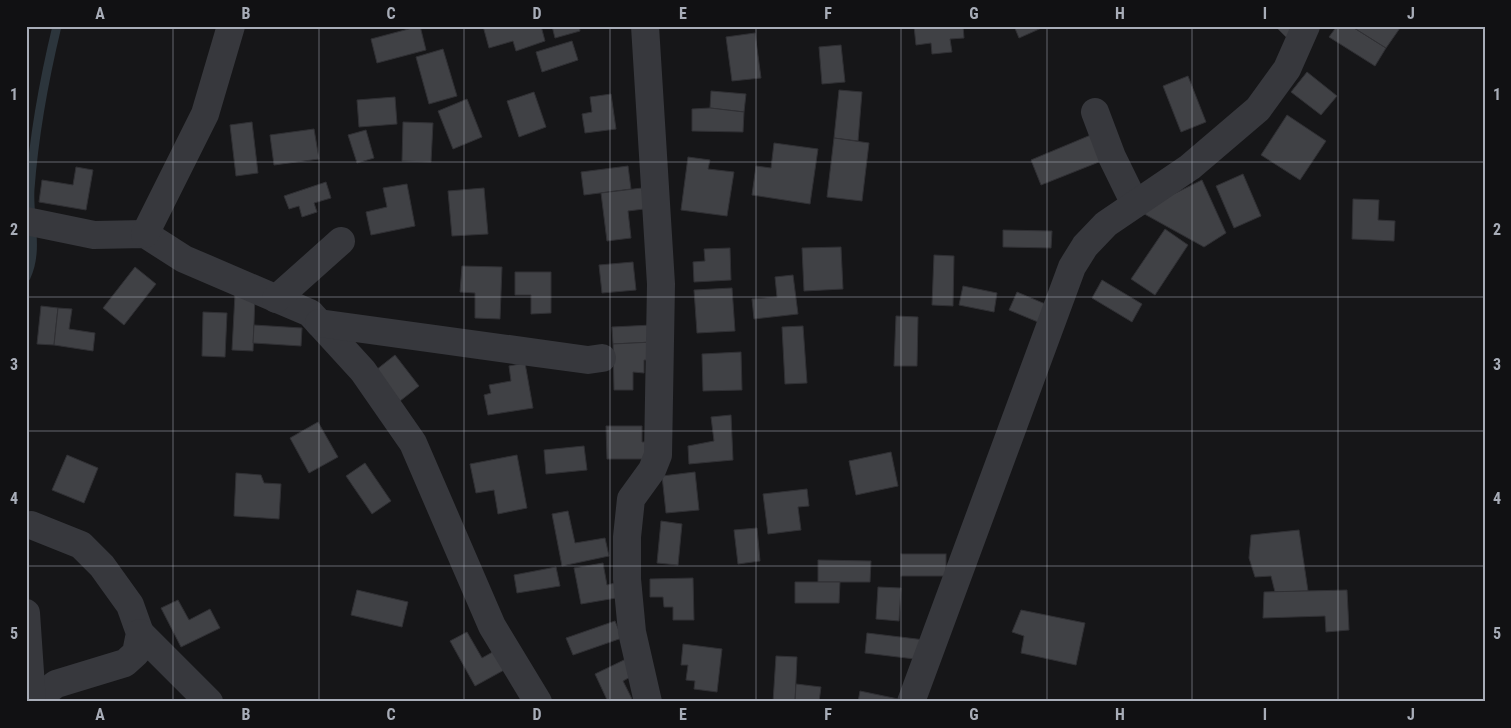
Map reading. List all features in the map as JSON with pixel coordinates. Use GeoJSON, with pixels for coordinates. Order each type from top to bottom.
{"type":"FeatureCollection","features":[{"type":"Feature","properties":{"kind":"street"},"geometry":{"type":"LineString","coordinates":[[145,234],[205,114],[231,26]]}},
{"type":"Feature","properties":{"kind":"street"},"geometry":{"type":"LineString","coordinates":[[645,26],[662,284],[658,455],[656,462],[631,499],[627,537],[627,579],[632,632],[648,702]]}},
{"type":"Feature","properties":{"kind":"street"},"geometry":{"type":"LineString","coordinates":[[912,702],[1072,267],[1085,246],[1106,224],[1190,167],[1258,109],[1287,69],[1306,26]]}},
{"type":"Feature","properties":{"kind":"street"},"geometry":{"type":"LineString","coordinates":[[1095,112],[1112,157],[1135,204]]}},
{"type":"Feature","properties":{"kind":"street"},"geometry":{"type":"LineString","coordinates":[[26,221],[94,235],[145,234],[184,259],[310,313],[363,371],[413,444],[492,626],[538,702]]}},
{"type":"Feature","properties":{"kind":"street"},"geometry":{"type":"LineString","coordinates":[[276,299],[340,240]]}},
{"type":"Feature","properties":{"kind":"street"},"geometry":{"type":"LineString","coordinates":[[320,323],[588,360],[602,358]]}},
{"type":"Feature","properties":{"kind":"street"},"geometry":{"type":"LineString","coordinates":[[31,525],[81,545],[102,566],[130,605],[140,633],[209,702]]}},
{"type":"Feature","properties":{"kind":"street"},"geometry":{"type":"LineString","coordinates":[[26,613],[32,702]]}},
{"type":"Feature","properties":{"kind":"street"},"geometry":{"type":"LineString","coordinates":[[32,702],[56,684],[125,663],[136,652],[140,633]]}},
{"type":"Feature","properties":{"kind":"building"},"geometry":{"type":"Polygon","coordinates":[[[420,26],[426,50],[377,63],[371,39],[420,26]]]}},
{"type":"Feature","properties":{"kind":"building"},"geometry":{"type":"Polygon","coordinates":[[[483,26],[541,26],[545,41],[516,51],[513,41],[489,48],[483,26]]]}},
{"type":"Feature","properties":{"kind":"building"},"geometry":{"type":"Polygon","coordinates":[[[552,26],[579,26],[580,31],[555,38],[552,26]]]}},
{"type":"Feature","properties":{"kind":"building"},"geometry":{"type":"Polygon","coordinates":[[[914,26],[963,26],[964,38],[950,39],[952,52],[932,54],[931,43],[916,45],[914,26]]]}},
{"type":"Feature","properties":{"kind":"building"},"geometry":{"type":"Polygon","coordinates":[[[1014,26],[1046,26],[1019,38],[1014,26]]]}},
{"type":"Feature","properties":{"kind":"building"},"geometry":{"type":"Polygon","coordinates":[[[1275,26],[1305,26],[1290,41],[1275,26]]]}},
{"type":"Feature","properties":{"kind":"building"},"geometry":{"type":"Polygon","coordinates":[[[1337,26],[1351,26],[1386,48],[1375,66],[1329,37],[1337,26]]]}},
{"type":"Feature","properties":{"kind":"building"},"geometry":{"type":"Polygon","coordinates":[[[1351,26],[1397,26],[1400,28],[1386,48],[1351,26]]]}},
{"type":"Feature","properties":{"kind":"building"},"geometry":{"type":"Polygon","coordinates":[[[755,33],[761,78],[732,81],[726,37],[755,33]]]}},
{"type":"Feature","properties":{"kind":"building"},"geometry":{"type":"Polygon","coordinates":[[[572,41],[578,60],[542,72],[536,52],[572,41]]]}},
{"type":"Feature","properties":{"kind":"building"},"geometry":{"type":"Polygon","coordinates":[[[841,45],[845,82],[822,84],[819,47],[841,45]]]}},
{"type":"Feature","properties":{"kind":"building"},"geometry":{"type":"Polygon","coordinates":[[[443,49],[457,96],[429,104],[416,57],[443,49]]]}},
{"type":"Feature","properties":{"kind":"building"},"geometry":{"type":"Polygon","coordinates":[[[1307,72],[1337,96],[1321,115],[1291,92],[1307,72]]]}},
{"type":"Feature","properties":{"kind":"building"},"geometry":{"type":"Polygon","coordinates":[[[1188,76],[1206,122],[1181,132],[1163,86],[1188,76]]]}},
{"type":"Feature","properties":{"kind":"building"},"geometry":{"type":"Polygon","coordinates":[[[839,90],[862,92],[858,141],[834,138],[839,90]]]}},
{"type":"Feature","properties":{"kind":"building"},"geometry":{"type":"Polygon","coordinates":[[[711,91],[746,94],[744,112],[710,108],[711,91]]]}},
{"type":"Feature","properties":{"kind":"building"},"geometry":{"type":"Polygon","coordinates":[[[534,92],[546,127],[519,137],[507,101],[534,92]]]}},
{"type":"Feature","properties":{"kind":"building"},"geometry":{"type":"Polygon","coordinates":[[[611,94],[616,129],[585,133],[582,114],[592,112],[590,97],[611,94]]]}},
{"type":"Feature","properties":{"kind":"building"},"geometry":{"type":"Polygon","coordinates":[[[395,97],[397,124],[359,127],[357,100],[395,97]]]}},
{"type":"Feature","properties":{"kind":"building"},"geometry":{"type":"Polygon","coordinates":[[[467,99],[482,137],[453,149],[438,111],[467,99]]]}},
{"type":"Feature","properties":{"kind":"building"},"geometry":{"type":"Polygon","coordinates":[[[710,108],[744,112],[743,132],[692,131],[692,109],[710,108]]]}},
{"type":"Feature","properties":{"kind":"building"},"geometry":{"type":"Polygon","coordinates":[[[1287,115],[1326,141],[1300,180],[1261,155],[1287,115]]]}},
{"type":"Feature","properties":{"kind":"building"},"geometry":{"type":"Polygon","coordinates":[[[252,122],[258,173],[236,176],[230,125],[252,122]]]}},
{"type":"Feature","properties":{"kind":"building"},"geometry":{"type":"Polygon","coordinates":[[[403,122],[433,123],[431,162],[402,161],[403,122]]]}},
{"type":"Feature","properties":{"kind":"building"},"geometry":{"type":"Polygon","coordinates":[[[314,129],[319,159],[274,165],[270,135],[314,129]]]}},
{"type":"Feature","properties":{"kind":"building"},"geometry":{"type":"Polygon","coordinates":[[[366,130],[374,158],[357,163],[348,135],[366,130]]]}},
{"type":"Feature","properties":{"kind":"building"},"geometry":{"type":"Polygon","coordinates":[[[1098,132],[1109,158],[1041,185],[1031,160],[1098,132]]]}},
{"type":"Feature","properties":{"kind":"building"},"geometry":{"type":"Polygon","coordinates":[[[834,138],[869,143],[862,201],[827,197],[834,138]]]}},
{"type":"Feature","properties":{"kind":"building"},"geometry":{"type":"Polygon","coordinates":[[[774,143],[818,149],[810,204],[752,195],[756,166],[771,168],[774,143]]]}},
{"type":"Feature","properties":{"kind":"building"},"geometry":{"type":"Polygon","coordinates":[[[688,157],[710,160],[708,169],[734,172],[727,216],[681,210],[688,157]]]}},
{"type":"Feature","properties":{"kind":"building"},"geometry":{"type":"Polygon","coordinates":[[[628,166],[631,189],[584,195],[581,172],[628,166]]]}},
{"type":"Feature","properties":{"kind":"building"},"geometry":{"type":"Polygon","coordinates":[[[76,167],[93,170],[86,210],[39,202],[42,180],[73,185],[76,167]]]}},
{"type":"Feature","properties":{"kind":"building"},"geometry":{"type":"Polygon","coordinates":[[[1243,174],[1261,216],[1234,228],[1216,186],[1243,174]]]}},
{"type":"Feature","properties":{"kind":"building"},"geometry":{"type":"Polygon","coordinates":[[[1202,180],[1226,233],[1204,247],[1139,211],[1202,180]]]}},
{"type":"Feature","properties":{"kind":"building"},"geometry":{"type":"Polygon","coordinates":[[[326,182],[331,198],[314,203],[317,212],[302,217],[299,206],[289,209],[284,196],[326,182]]]}},
{"type":"Feature","properties":{"kind":"building"},"geometry":{"type":"Polygon","coordinates":[[[407,184],[415,226],[371,235],[366,212],[387,207],[383,188],[407,184]]]}},
{"type":"Feature","properties":{"kind":"building"},"geometry":{"type":"Polygon","coordinates":[[[484,188],[488,234],[452,236],[448,191],[484,188]]]}},
{"type":"Feature","properties":{"kind":"building"},"geometry":{"type":"Polygon","coordinates":[[[642,188],[644,209],[628,211],[631,238],[607,241],[601,193],[642,188]]]}},
{"type":"Feature","properties":{"kind":"building"},"geometry":{"type":"Polygon","coordinates":[[[1353,199],[1379,200],[1378,220],[1395,221],[1394,241],[1352,239],[1353,199]]]}},
{"type":"Feature","properties":{"kind":"building"},"geometry":{"type":"Polygon","coordinates":[[[1165,229],[1188,245],[1155,295],[1131,279],[1165,229]]]}},
{"type":"Feature","properties":{"kind":"building"},"geometry":{"type":"Polygon","coordinates":[[[1003,230],[1052,231],[1051,248],[1003,247],[1003,230]]]}},
{"type":"Feature","properties":{"kind":"building"},"geometry":{"type":"Polygon","coordinates":[[[841,247],[843,289],[804,291],[802,248],[841,247]]]}},
{"type":"Feature","properties":{"kind":"building"},"geometry":{"type":"Polygon","coordinates":[[[730,248],[731,280],[694,282],[693,262],[705,261],[704,249],[730,248]]]}},
{"type":"Feature","properties":{"kind":"building"},"geometry":{"type":"Polygon","coordinates":[[[934,255],[954,256],[953,306],[932,305],[934,255]]]}},
{"type":"Feature","properties":{"kind":"building"},"geometry":{"type":"Polygon","coordinates":[[[633,262],[636,290],[602,293],[599,265],[633,262]]]}},
{"type":"Feature","properties":{"kind":"building"},"geometry":{"type":"Polygon","coordinates":[[[462,266],[502,267],[500,319],[475,318],[475,293],[460,292],[462,266]]]}},
{"type":"Feature","properties":{"kind":"building"},"geometry":{"type":"Polygon","coordinates":[[[135,267],[156,284],[124,325],[103,308],[135,267]]]}},
{"type":"Feature","properties":{"kind":"building"},"geometry":{"type":"Polygon","coordinates":[[[515,272],[551,272],[551,313],[531,314],[531,295],[515,295],[515,272]]]}},
{"type":"Feature","properties":{"kind":"building"},"geometry":{"type":"Polygon","coordinates":[[[793,275],[798,314],[754,319],[752,299],[777,297],[775,277],[793,275]]]}},
{"type":"Feature","properties":{"kind":"building"},"geometry":{"type":"Polygon","coordinates":[[[1102,280],[1142,304],[1132,322],[1092,298],[1102,280]]]}},
{"type":"Feature","properties":{"kind":"building"},"geometry":{"type":"Polygon","coordinates":[[[963,286],[997,293],[994,312],[959,305],[963,286]]]}},
{"type":"Feature","properties":{"kind":"building"},"geometry":{"type":"Polygon","coordinates":[[[732,288],[735,331],[697,333],[694,290],[732,288]]]}},
{"type":"Feature","properties":{"kind":"building"},"geometry":{"type":"Polygon","coordinates":[[[1017,292],[1057,309],[1050,327],[1009,310],[1017,292]]]}},
{"type":"Feature","properties":{"kind":"building"},"geometry":{"type":"Polygon","coordinates":[[[235,294],[255,295],[253,351],[232,350],[235,294]]]}},
{"type":"Feature","properties":{"kind":"building"},"geometry":{"type":"Polygon","coordinates":[[[41,306],[58,308],[54,345],[37,344],[41,306]]]}},
{"type":"Feature","properties":{"kind":"building"},"geometry":{"type":"Polygon","coordinates":[[[58,308],[72,309],[69,329],[95,333],[93,351],[54,345],[58,308]]]}},
{"type":"Feature","properties":{"kind":"building"},"geometry":{"type":"Polygon","coordinates":[[[203,312],[227,313],[225,357],[202,356],[203,312]]]}},
{"type":"Feature","properties":{"kind":"building"},"geometry":{"type":"Polygon","coordinates":[[[896,316],[918,317],[917,366],[894,366],[896,316]]]}},
{"type":"Feature","properties":{"kind":"building"},"geometry":{"type":"Polygon","coordinates":[[[254,325],[302,328],[301,346],[253,343],[254,325]]]}},
{"type":"Feature","properties":{"kind":"building"},"geometry":{"type":"Polygon","coordinates":[[[652,325],[653,342],[613,344],[612,327],[652,325]]]}},
{"type":"Feature","properties":{"kind":"building"},"geometry":{"type":"Polygon","coordinates":[[[803,326],[807,383],[785,384],[782,327],[803,326]]]}},
{"type":"Feature","properties":{"kind":"building"},"geometry":{"type":"Polygon","coordinates":[[[653,342],[653,360],[644,360],[644,373],[633,372],[633,390],[614,390],[613,344],[653,342]]]}},
{"type":"Feature","properties":{"kind":"building"},"geometry":{"type":"Polygon","coordinates":[[[741,352],[742,390],[703,391],[702,354],[741,352]]]}},
{"type":"Feature","properties":{"kind":"building"},"geometry":{"type":"Polygon","coordinates":[[[395,355],[419,386],[400,401],[376,370],[395,355]]]}},
{"type":"Feature","properties":{"kind":"building"},"geometry":{"type":"Polygon","coordinates":[[[525,363],[533,408],[488,415],[484,395],[491,393],[489,385],[511,381],[509,366],[525,363]]]}},
{"type":"Feature","properties":{"kind":"building"},"geometry":{"type":"Polygon","coordinates":[[[731,415],[733,460],[689,464],[688,446],[714,441],[711,417],[731,415]]]}},
{"type":"Feature","properties":{"kind":"building"},"geometry":{"type":"Polygon","coordinates":[[[318,422],[338,457],[309,473],[290,438],[318,422]]]}},
{"type":"Feature","properties":{"kind":"building"},"geometry":{"type":"Polygon","coordinates":[[[606,426],[642,426],[642,442],[652,442],[652,459],[607,459],[606,426]]]}},
{"type":"Feature","properties":{"kind":"building"},"geometry":{"type":"Polygon","coordinates":[[[584,446],[587,470],[546,474],[544,450],[584,446]]]}},
{"type":"Feature","properties":{"kind":"building"},"geometry":{"type":"Polygon","coordinates":[[[891,452],[898,486],[856,495],[849,461],[891,452]]]}},
{"type":"Feature","properties":{"kind":"building"},"geometry":{"type":"Polygon","coordinates":[[[67,455],[98,468],[84,503],[52,490],[67,455]]]}},
{"type":"Feature","properties":{"kind":"building"},"geometry":{"type":"Polygon","coordinates":[[[517,455],[527,508],[498,514],[494,490],[476,493],[470,464],[517,455]]]}},
{"type":"Feature","properties":{"kind":"building"},"geometry":{"type":"Polygon","coordinates":[[[365,463],[391,501],[372,514],[346,476],[365,463]]]}},
{"type":"Feature","properties":{"kind":"building"},"geometry":{"type":"Polygon","coordinates":[[[695,472],[699,510],[666,513],[662,476],[695,472]]]}},
{"type":"Feature","properties":{"kind":"building"},"geometry":{"type":"Polygon","coordinates":[[[236,473],[261,475],[264,483],[281,484],[279,519],[234,516],[236,473]]]}},
{"type":"Feature","properties":{"kind":"building"},"geometry":{"type":"Polygon","coordinates":[[[807,489],[809,506],[798,507],[801,530],[768,534],[763,494],[807,489]]]}},
{"type":"Feature","properties":{"kind":"building"},"geometry":{"type":"Polygon","coordinates":[[[568,511],[575,543],[605,538],[609,556],[562,566],[552,514],[568,511]]]}},
{"type":"Feature","properties":{"kind":"building"},"geometry":{"type":"Polygon","coordinates":[[[661,521],[682,524],[678,565],[657,563],[661,521]]]}},
{"type":"Feature","properties":{"kind":"building"},"geometry":{"type":"Polygon","coordinates":[[[757,528],[760,561],[738,564],[734,530],[757,528]]]}},
{"type":"Feature","properties":{"kind":"building"},"geometry":{"type":"Polygon","coordinates":[[[1299,530],[1308,591],[1275,592],[1271,576],[1255,577],[1249,558],[1251,535],[1299,530]]]}},
{"type":"Feature","properties":{"kind":"building"},"geometry":{"type":"Polygon","coordinates":[[[901,554],[946,554],[946,576],[901,576],[901,554]]]}},
{"type":"Feature","properties":{"kind":"building"},"geometry":{"type":"Polygon","coordinates":[[[818,560],[871,561],[870,582],[818,582],[818,560]]]}},
{"type":"Feature","properties":{"kind":"building"},"geometry":{"type":"Polygon","coordinates":[[[603,563],[607,585],[619,582],[622,597],[581,604],[574,568],[603,563]]]}},
{"type":"Feature","properties":{"kind":"building"},"geometry":{"type":"Polygon","coordinates":[[[556,567],[560,586],[517,593],[514,575],[556,567]]]}},
{"type":"Feature","properties":{"kind":"building"},"geometry":{"type":"Polygon","coordinates":[[[693,578],[694,620],[673,620],[673,607],[664,607],[663,597],[650,597],[650,579],[693,578]]]}},
{"type":"Feature","properties":{"kind":"building"},"geometry":{"type":"Polygon","coordinates":[[[795,582],[840,582],[839,603],[795,603],[795,582]]]}},
{"type":"Feature","properties":{"kind":"building"},"geometry":{"type":"Polygon","coordinates":[[[878,587],[901,588],[899,621],[876,619],[878,587]]]}},
{"type":"Feature","properties":{"kind":"building"},"geometry":{"type":"Polygon","coordinates":[[[357,590],[408,602],[402,627],[351,615],[357,590]]]}},
{"type":"Feature","properties":{"kind":"building"},"geometry":{"type":"Polygon","coordinates":[[[1347,590],[1349,630],[1326,632],[1325,616],[1263,618],[1264,592],[1347,590]]]}},
{"type":"Feature","properties":{"kind":"building"},"geometry":{"type":"Polygon","coordinates":[[[178,600],[189,620],[210,609],[220,628],[181,647],[161,608],[178,600]]]}},
{"type":"Feature","properties":{"kind":"building"},"geometry":{"type":"Polygon","coordinates":[[[1021,610],[1085,623],[1076,665],[1021,653],[1024,636],[1012,632],[1021,610]]]}},
{"type":"Feature","properties":{"kind":"building"},"geometry":{"type":"Polygon","coordinates":[[[615,621],[622,638],[573,655],[566,638],[615,621]]]}},
{"type":"Feature","properties":{"kind":"building"},"geometry":{"type":"Polygon","coordinates":[[[467,632],[482,658],[505,645],[515,664],[475,686],[450,641],[467,632]]]}},
{"type":"Feature","properties":{"kind":"building"},"geometry":{"type":"Polygon","coordinates":[[[867,633],[925,640],[923,660],[865,653],[867,633]]]}},
{"type":"Feature","properties":{"kind":"building"},"geometry":{"type":"Polygon","coordinates":[[[683,644],[722,649],[717,692],[694,689],[695,681],[686,680],[688,665],[681,665],[683,644]]]}},
{"type":"Feature","properties":{"kind":"building"},"geometry":{"type":"Polygon","coordinates":[[[776,656],[797,657],[795,702],[773,702],[776,656]]]}},
{"type":"Feature","properties":{"kind":"building"},"geometry":{"type":"Polygon","coordinates":[[[626,659],[634,675],[623,681],[632,699],[626,702],[608,702],[595,674],[626,659]]]}},
{"type":"Feature","properties":{"kind":"building"},"geometry":{"type":"Polygon","coordinates":[[[796,684],[821,687],[819,702],[795,702],[796,684]]]}},
{"type":"Feature","properties":{"kind":"building"},"geometry":{"type":"Polygon","coordinates":[[[860,691],[903,700],[903,702],[858,702],[860,691]]]}},
{"type":"Feature","properties":{"kind":"waterway"},"geometry":{"type":"LineString","coordinates":[[26,277],[32,256],[30,189],[34,148],[57,26]]}}]}
